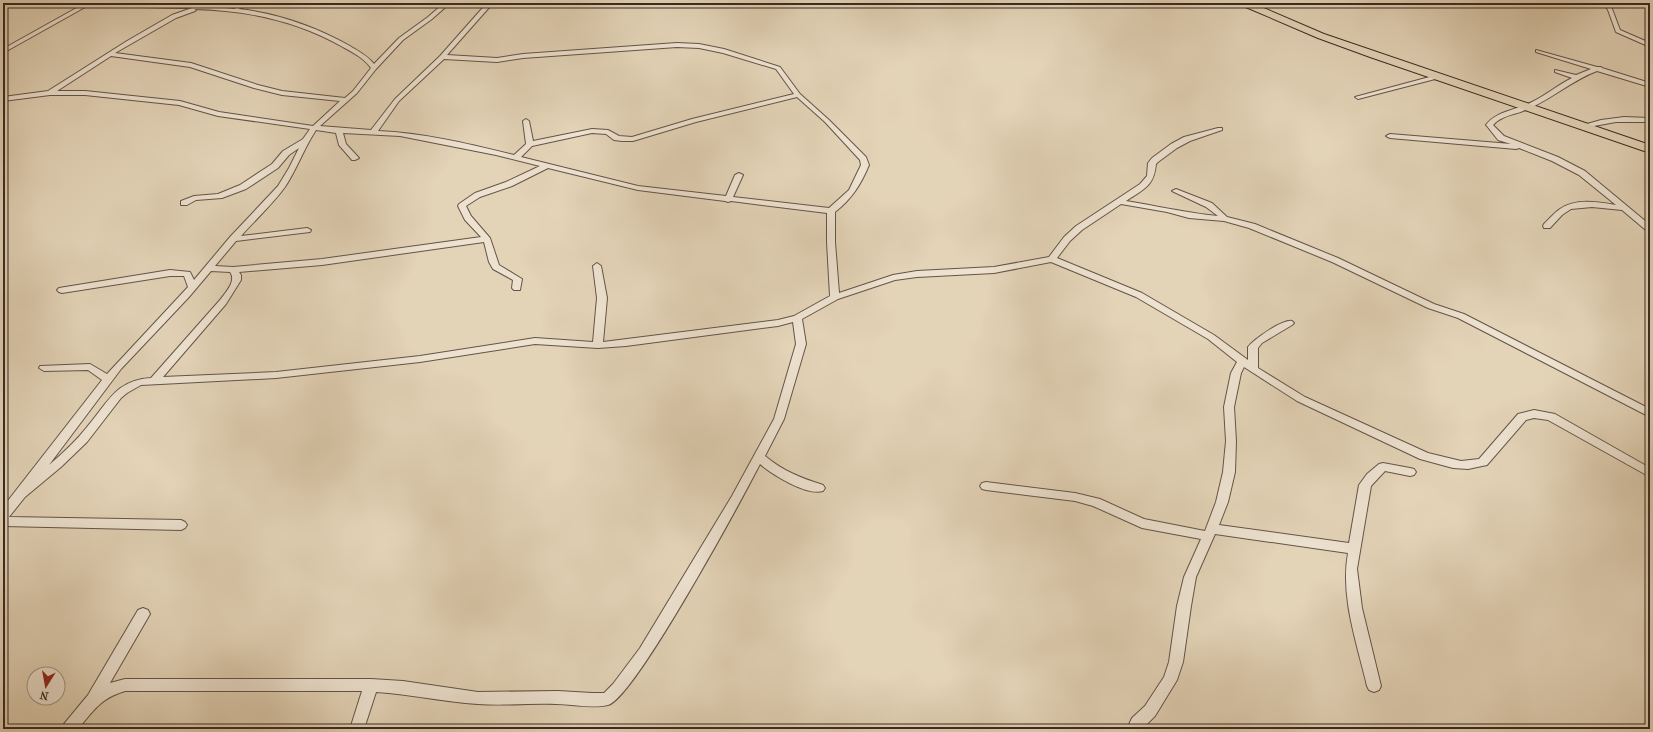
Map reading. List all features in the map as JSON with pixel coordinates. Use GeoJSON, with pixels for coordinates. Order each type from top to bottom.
{"type":"FeatureCollection","features":[{"type":"Feature","properties":{"kind":"highway"},"geometry":{"type":"LineString","coordinates":[[1244,3],[1321,36],[1650,149]]}},
{"type":"Feature","properties":{"kind":"street"},"geometry":{"type":"LineString","coordinates":[[41,3],[206,8],[223,10],[246,9],[304,26],[322,34],[358,53],[369,61],[374,68]]}},
{"type":"Feature","properties":{"kind":"street"},"geometry":{"type":"LineString","coordinates":[[246,9],[254,3]]}},
{"type":"Feature","properties":{"kind":"street"},"geometry":{"type":"LineString","coordinates":[[3,516],[107,379],[192,287],[233,239],[281,187],[294,168],[306,140],[314,128],[347,100],[401,39],[430,18],[447,3]]}},
{"type":"Feature","properties":{"kind":"street"},"geometry":{"type":"LineString","coordinates":[[373,133],[397,100],[442,57],[490,3]]}},
{"type":"Feature","properties":{"kind":"street"},"geometry":{"type":"LineString","coordinates":[[1606,3],[1611,11],[1615,28],[1618,31],[1650,46]]}},
{"type":"Feature","properties":{"kind":"street"},"geometry":{"type":"LineString","coordinates":[[3,51],[86,5]]}},
{"type":"Feature","properties":{"kind":"street"},"geometry":{"type":"LineString","coordinates":[[50,93],[111,54],[180,14],[206,8]]}},
{"type":"Feature","properties":{"kind":"street"},"geometry":{"type":"LineString","coordinates":[[3,99],[50,93],[98,94],[180,103],[218,114],[245,119],[339,131],[420,138],[515,158],[638,188],[728,200],[831,211],[844,202],[853,190],[866,165],[827,121],[798,95],[778,68],[724,51],[700,46],[655,45],[523,56],[497,60],[442,57]]}},
{"type":"Feature","properties":{"kind":"street"},"geometry":{"type":"LineString","coordinates":[[1538,51],[1650,85]]}},
{"type":"Feature","properties":{"kind":"street"},"geometry":{"type":"LineString","coordinates":[[111,54],[191,65],[256,87],[282,94],[347,100]]}},
{"type":"Feature","properties":{"kind":"street"},"geometry":{"type":"LineString","coordinates":[[1598,68],[1576,77],[1528,107],[1493,120],[1489,125],[1501,138],[1555,159],[1582,173],[1650,229]]}},
{"type":"Feature","properties":{"kind":"street"},"geometry":{"type":"LineString","coordinates":[[1557,71],[1576,77]]}},
{"type":"Feature","properties":{"kind":"street"},"geometry":{"type":"LineString","coordinates":[[1358,97],[1437,77]]}},
{"type":"Feature","properties":{"kind":"street"},"geometry":{"type":"LineString","coordinates":[[515,158],[530,144],[592,131],[608,132],[617,138],[622,139],[633,139],[694,120],[798,95]]}},
{"type":"Feature","properties":{"kind":"street"},"geometry":{"type":"LineString","coordinates":[[1583,126],[1611,119],[1628,118],[1650,120]]}},
{"type":"Feature","properties":{"kind":"street"},"geometry":{"type":"LineString","coordinates":[[526,120],[530,144]]}},
{"type":"Feature","properties":{"kind":"street"},"geometry":{"type":"LineString","coordinates":[[1052,259],[1067,239],[1079,228],[1121,202],[1143,186],[1151,176],[1152,163],[1174,146],[1187,139],[1220,130]]}},
{"type":"Feature","properties":{"kind":"street"},"geometry":{"type":"LineString","coordinates":[[339,131],[343,145],[355,158]]}},
{"type":"Feature","properties":{"kind":"street"},"geometry":{"type":"LineString","coordinates":[[1390,136],[1524,148]]}},
{"type":"Feature","properties":{"kind":"street"},"geometry":{"type":"LineString","coordinates":[[184,204],[194,198],[219,196],[243,187],[275,166],[286,153],[306,140]]}},
{"type":"Feature","properties":{"kind":"street"},"geometry":{"type":"LineString","coordinates":[[1635,144],[1650,144]]}},
{"type":"Feature","properties":{"kind":"street"},"geometry":{"type":"LineString","coordinates":[[517,288],[518,279],[496,267],[493,262],[490,246],[483,235],[462,211],[462,206],[466,201],[510,184],[546,166]]}},
{"type":"Feature","properties":{"kind":"street"},"geometry":{"type":"LineString","coordinates":[[728,200],[739,175]]}},
{"type":"Feature","properties":{"kind":"street"},"geometry":{"type":"LineString","coordinates":[[1176,191],[1212,206],[1224,219]]}},
{"type":"Feature","properties":{"kind":"street"},"geometry":{"type":"LineString","coordinates":[[1121,202],[1168,210],[1189,216],[1224,219],[1267,232],[1335,260],[1431,306],[1461,316],[1558,364],[1650,413]]}},
{"type":"Feature","properties":{"kind":"street"},"geometry":{"type":"LineString","coordinates":[[1547,226],[1563,210],[1570,206],[1582,205],[1623,208]]}},
{"type":"Feature","properties":{"kind":"street"},"geometry":{"type":"LineString","coordinates":[[831,211],[831,242],[835,296]]}},
{"type":"Feature","properties":{"kind":"street"},"geometry":{"type":"LineString","coordinates":[[233,239],[307,230]]}},
{"type":"Feature","properties":{"kind":"street"},"geometry":{"type":"LineString","coordinates":[[208,268],[233,270],[322,262],[464,242],[483,235]]}},
{"type":"Feature","properties":{"kind":"street"},"geometry":{"type":"LineString","coordinates":[[21,494],[46,475],[74,448],[91,430],[124,389],[140,382],[276,375],[420,359],[535,341],[598,345],[685,336],[778,323],[797,318],[835,296],[893,278],[911,275],[994,270],[1052,259],[1138,296],[1211,337],[1272,382],[1327,412],[1424,456],[1445,463],[1466,465],[1484,462],[1522,417],[1534,414],[1551,417],[1569,426],[1650,474]]}},
{"type":"Feature","properties":{"kind":"street"},"geometry":{"type":"LineString","coordinates":[[597,266],[602,298],[598,345]]}},
{"type":"Feature","properties":{"kind":"street"},"geometry":{"type":"LineString","coordinates":[[153,382],[233,288],[237,280],[237,275],[233,270]]}},
{"type":"Feature","properties":{"kind":"street"},"geometry":{"type":"LineString","coordinates":[[62,290],[170,273],[187,274],[192,287]]}},
{"type":"Feature","properties":{"kind":"street"},"geometry":{"type":"LineString","coordinates":[[93,700],[107,690],[125,685],[372,685],[403,687],[478,698],[558,697],[592,700],[607,699],[618,689],[665,621],[737,498],[779,419],[801,344],[797,318]]}},
{"type":"Feature","properties":{"kind":"street"},"geometry":{"type":"LineString","coordinates":[[1253,369],[1253,347],[1259,341],[1289,323]]}},
{"type":"Feature","properties":{"kind":"street"},"geometry":{"type":"LineString","coordinates":[[1134,729],[1137,723],[1150,711],[1170,680],[1176,662],[1184,606],[1190,577],[1198,557],[1211,533],[1222,502],[1229,472],[1231,442],[1229,407],[1236,373],[1242,361]]}},
{"type":"Feature","properties":{"kind":"street"},"geometry":{"type":"LineString","coordinates":[[44,368],[90,367],[107,379]]}},
{"type":"Feature","properties":{"kind":"street"},"geometry":{"type":"LineString","coordinates":[[759,457],[770,467],[788,478],[802,484],[819,488]]}},
{"type":"Feature","properties":{"kind":"street"},"geometry":{"type":"LineString","coordinates":[[1374,686],[1355,608],[1351,569],[1365,485],[1382,467],[1410,472]]}},
{"type":"Feature","properties":{"kind":"street"},"geometry":{"type":"LineString","coordinates":[[986,486],[1075,497],[1096,502],[1142,523],[1211,533],[1355,549]]}},
{"type":"Feature","properties":{"kind":"street"},"geometry":{"type":"LineString","coordinates":[[3,522],[181,525]]}},
{"type":"Feature","properties":{"kind":"street"},"geometry":{"type":"LineString","coordinates":[[69,729],[93,700],[143,614]]}},
{"type":"Feature","properties":{"kind":"street"},"geometry":{"type":"LineString","coordinates":[[357,729],[372,685]]}}]}
